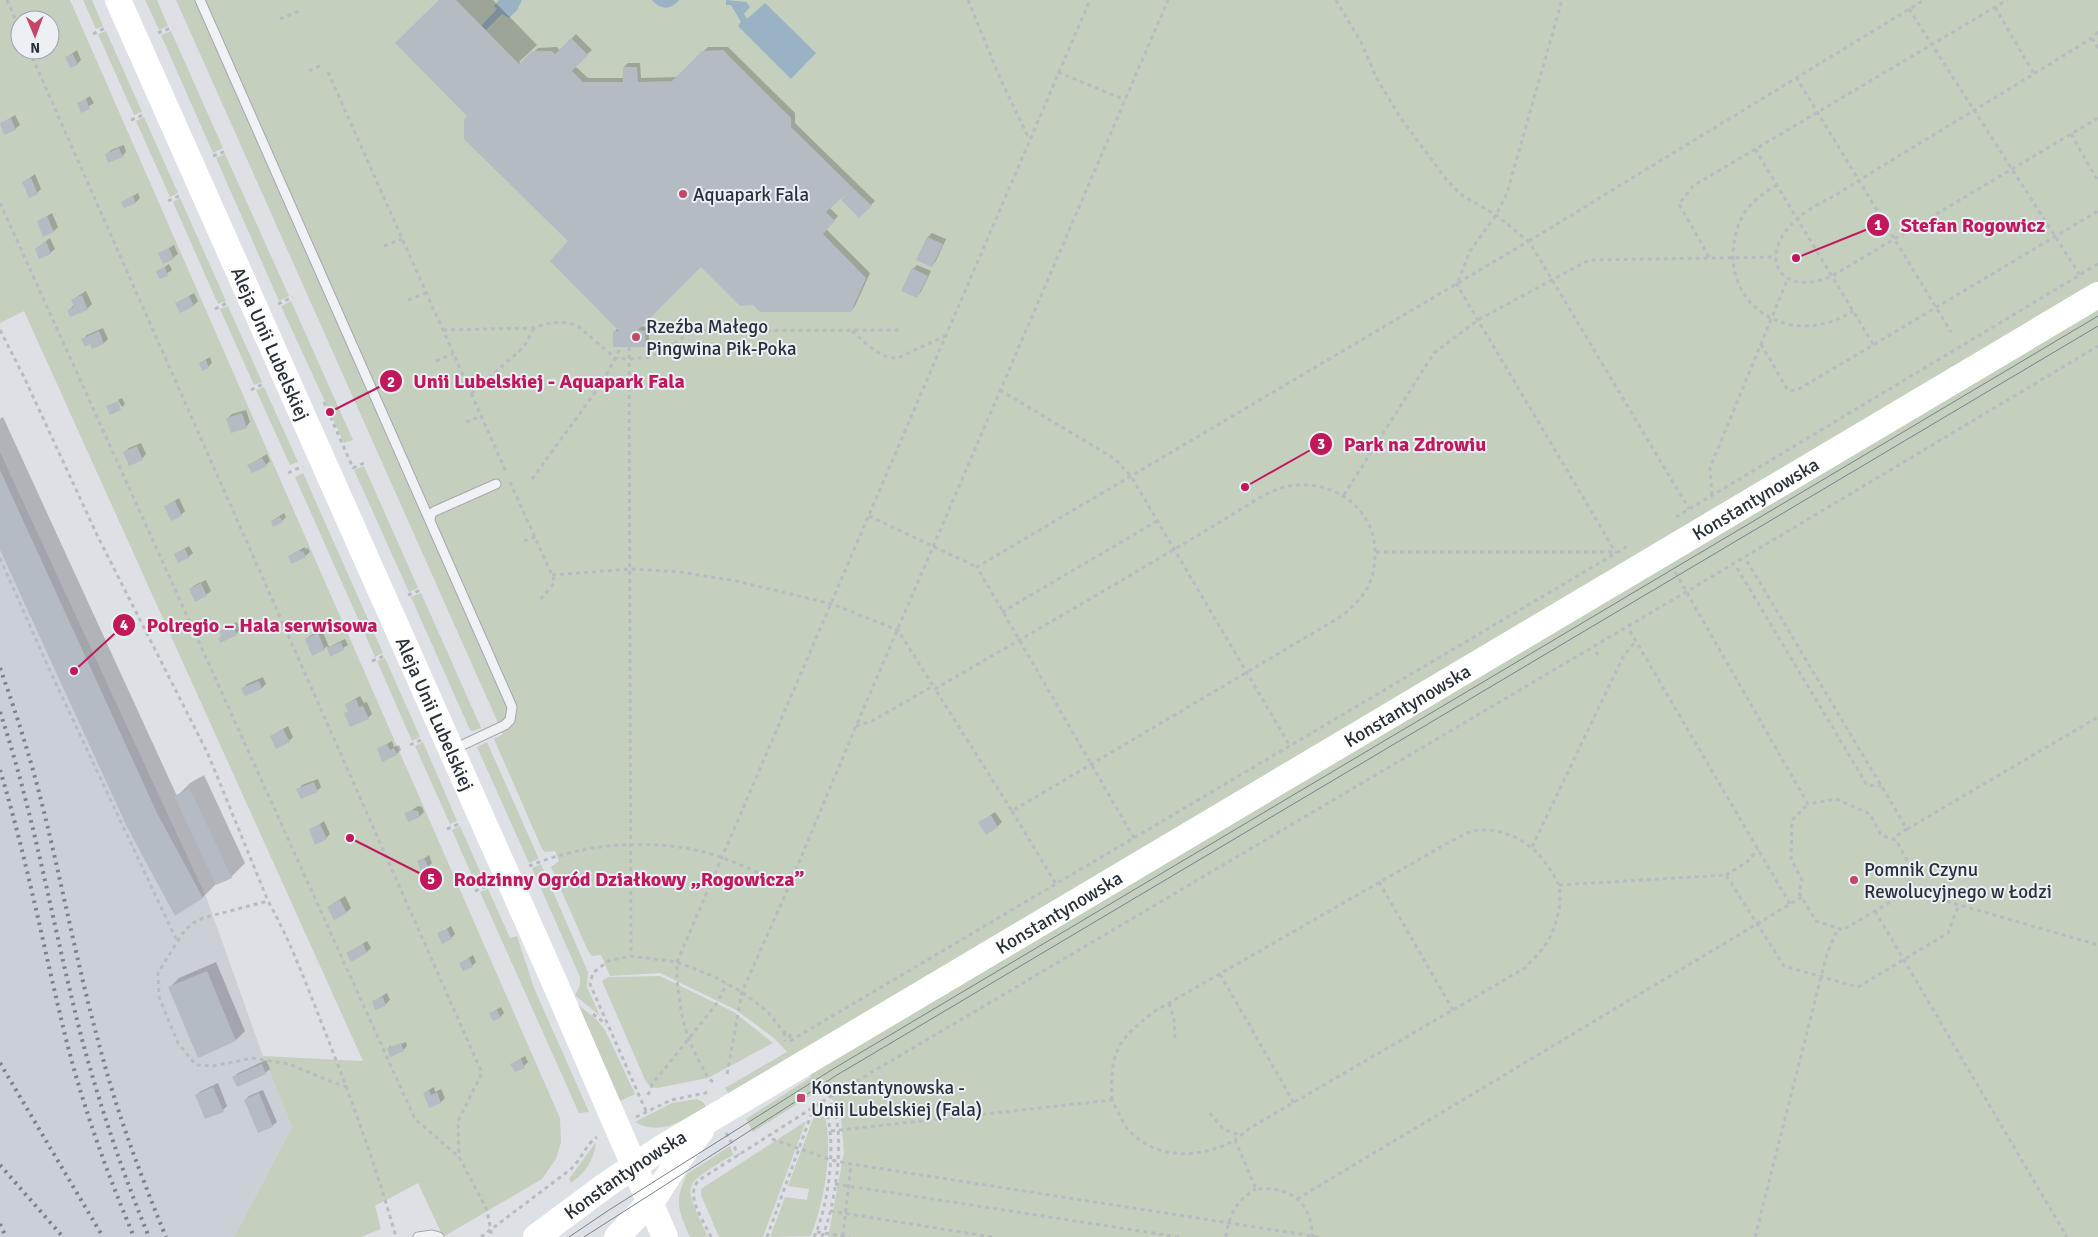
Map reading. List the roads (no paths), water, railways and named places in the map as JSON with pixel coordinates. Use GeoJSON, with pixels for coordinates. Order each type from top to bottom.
{"type":"FeatureCollection","features":[{"type":"Feature","properties":{"kind":"main road","name":"Aleja Unii Lubelskiej"},"geometry":{"type":"LineString","coordinates":[[118,0],[452,750],[665,1237]]}},
{"type":"Feature","properties":{"kind":"main road","name":"Konstantynowska"},"geometry":{"type":"LineString","coordinates":[[617,1237],[650,1203],[691,1142],[720,1122],[2098,296]]}},
{"type":"Feature","properties":{"kind":"main road","name":"Konstantynowska"},"geometry":{"type":"LineString","coordinates":[[536,1237],[633,1165],[720,1122]]}},
{"type":"Feature","properties":{"kind":"lane"},"geometry":{"type":"LineString","coordinates":[[200,0],[512,707],[510,720],[505,725],[452,750]]}},
{"type":"Feature","properties":{"kind":"lane"},"geometry":{"type":"LineString","coordinates":[[430,520],[431,514],[435,510],[496,484]]}},
{"type":"Feature","properties":{"kind":"lane"},"geometry":{"type":"LineString","coordinates":[[418,1237],[432,1235],[438,1237]]}},
{"type":"Feature","properties":{"kind":"water"},"geometry":{"type":"Polygon","coordinates":[[[499,0],[522,0],[517,10],[509,18],[502,14],[486,30],[481,26],[497,9],[494,6],[499,0]]]}},
{"type":"Feature","properties":{"kind":"water"},"geometry":{"type":"Polygon","coordinates":[[[652,0],[679,0],[673,6],[666,8],[658,6],[652,0]]]}},
{"type":"Feature","properties":{"kind":"water"},"geometry":{"type":"Polygon","coordinates":[[[726,0],[746,2],[750,7],[744,14],[747,19],[765,3],[816,53],[791,79],[738,26],[741,22],[731,5],[726,5],[726,0]]]}},
{"type":"Feature","properties":{"kind":"tram line"},"geometry":{"type":"LineString","coordinates":[[569,1237],[833,1069],[2098,316]]}},
{"type":"Feature","properties":{"kind":"tram line"},"geometry":{"type":"LineString","coordinates":[[584,1237],[837,1075],[2098,326]]}},
{"type":"Feature","properties":{"kind":"railway"},"geometry":{"type":"LineString","coordinates":[[0,668],[24,739],[39,794],[84,987],[113,1093],[129,1142],[166,1237]]}},
{"type":"Feature","properties":{"kind":"railway"},"geometry":{"type":"LineString","coordinates":[[0,712],[24,794],[90,1068],[121,1165],[149,1237]]}},
{"type":"Feature","properties":{"kind":"railway"},"geometry":{"type":"LineString","coordinates":[[0,770],[10,803],[80,1090],[96,1140],[134,1237]]}},
{"type":"Feature","properties":{"kind":"railway"},"geometry":{"type":"LineString","coordinates":[[0,1063],[103,1237]]}},
{"type":"Feature","properties":{"kind":"railway"},"geometry":{"type":"LineString","coordinates":[[0,1165],[63,1237]]}},
{"type":"Feature","properties":{"kind":"railway"},"geometry":{"type":"LineString","coordinates":[[0,1224],[6,1237]]}},
{"type":"Feature","properties":{"kind":"place","name":"Aquapark Fala"},"geometry":{"type":"Point","coordinates":[683,194]}},
{"type":"Feature","properties":{"kind":"place","name":"Stefan Rogowicz"},"geometry":{"type":"Point","coordinates":[1796,258]}},
{"type":"Feature","properties":{"kind":"place","name":"Rzeźba Małego Pingwina Pik-Poka"},"geometry":{"type":"Point","coordinates":[636,337]}},
{"type":"Feature","properties":{"kind":"place","name":"Unii Lubelskiej - Aquapark Fala"},"geometry":{"type":"Point","coordinates":[330,412]}},
{"type":"Feature","properties":{"kind":"place","name":"Park na Zdrowiu"},"geometry":{"type":"Point","coordinates":[1245,487]}},
{"type":"Feature","properties":{"kind":"place","name":"Polregio – Hala serwisowa"},"geometry":{"type":"Point","coordinates":[74,671]}},
{"type":"Feature","properties":{"kind":"place","name":"Rodzinny Ogród Działkowy „Rogowicza”"},"geometry":{"type":"Point","coordinates":[350,838]}},
{"type":"Feature","properties":{"kind":"place","name":"Pomnik Czynu Rewolucyjnego w Łodzi"},"geometry":{"type":"Point","coordinates":[1854,880]}},
{"type":"Feature","properties":{"kind":"place","name":"Konstantynowska - Unii Lubelskiej (Fala)"},"geometry":{"type":"Point","coordinates":[801,1098]}}]}
